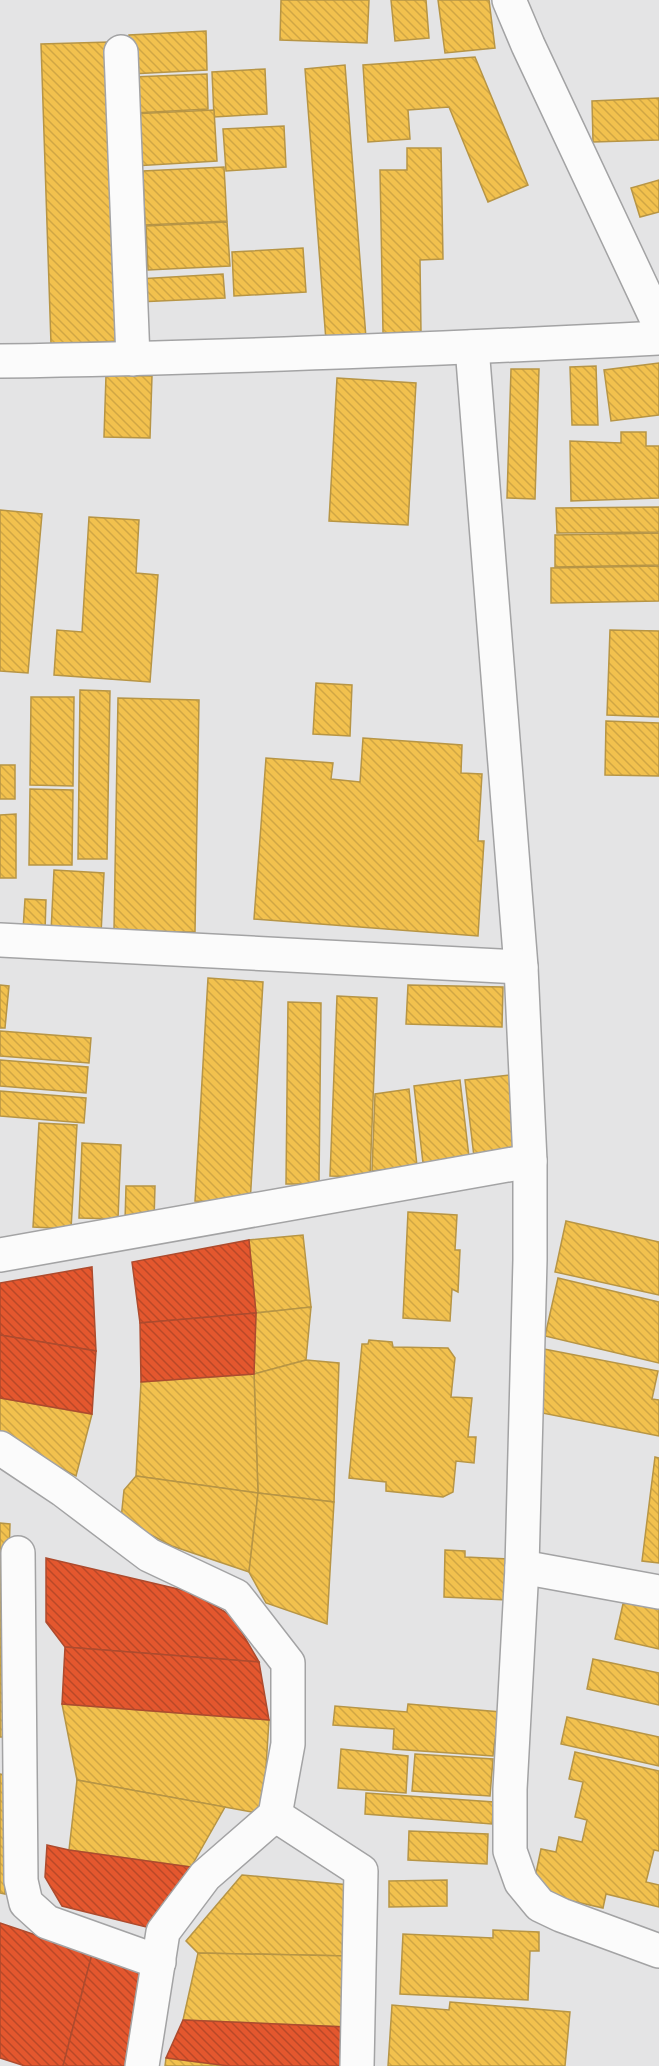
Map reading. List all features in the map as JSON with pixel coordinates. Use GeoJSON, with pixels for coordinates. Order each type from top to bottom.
{"type":"FeatureCollection","features":[{"type":"Feature","properties":{"kind":"street"},"geometry":{"type":"LineString","coordinates":[[509,0],[659,324]]}},
{"type":"Feature","properties":{"kind":"street"},"geometry":{"type":"LineString","coordinates":[[121,52],[133,359]]}},
{"type":"Feature","properties":{"kind":"street"},"geometry":{"type":"LineString","coordinates":[[0,361],[375,352],[659,338]]}},
{"type":"Feature","properties":{"kind":"street"},"geometry":{"type":"LineString","coordinates":[[472,347],[521,968],[530,1161],[530,1260],[522,1568],[510,1789],[510,1851],[521,1882],[540,1905],[659,1951]]}},
{"type":"Feature","properties":{"kind":"street"},"geometry":{"type":"LineString","coordinates":[[0,940],[521,968]]}},
{"type":"Feature","properties":{"kind":"street"},"geometry":{"type":"LineString","coordinates":[[0,1255],[530,1161]]}},
{"type":"Feature","properties":{"kind":"street"},"geometry":{"type":"LineString","coordinates":[[0,1448],[63,1490],[149,1555],[236,1596],[288,1663],[288,1744],[275,1815],[205,1876],[163,1932],[142,2066]]}},
{"type":"Feature","properties":{"kind":"street"},"geometry":{"type":"LineString","coordinates":[[18,1552],[10,1758],[21,1881],[26,1903],[47,1922],[159,1962]]}},
{"type":"Feature","properties":{"kind":"street"},"geometry":{"type":"LineString","coordinates":[[522,1568],[659,1592]]}},
{"type":"Feature","properties":{"kind":"street"},"geometry":{"type":"LineString","coordinates":[[275,1815],[361,1871],[357,2066]]}},
{"type":"Feature","properties":{"kind":"building: Homes"},"geometry":{"type":"Polygon","coordinates":[[[281,0],[369,0],[367,43],[280,40],[281,0]]]}},
{"type":"Feature","properties":{"kind":"building: Homes"},"geometry":{"type":"Polygon","coordinates":[[[391,0],[426,0],[429,38],[395,41],[391,0]]]}},
{"type":"Feature","properties":{"kind":"building: Homes"},"geometry":{"type":"Polygon","coordinates":[[[438,0],[489,0],[495,48],[445,53],[438,0]]]}},
{"type":"Feature","properties":{"kind":"building: Homes"},"geometry":{"type":"Polygon","coordinates":[[[206,31],[207,70],[131,74],[129,35],[206,31]]]}},
{"type":"Feature","properties":{"kind":"building: Homes"},"geometry":{"type":"Polygon","coordinates":[[[110,42],[120,341],[51,344],[41,44],[110,42]]]}},
{"type":"Feature","properties":{"kind":"building: Homes"},"geometry":{"type":"Polygon","coordinates":[[[475,57],[528,185],[488,202],[449,107],[408,110],[410,139],[368,142],[363,65],[475,57]]]}},
{"type":"Feature","properties":{"kind":"building: Homes"},"geometry":{"type":"Polygon","coordinates":[[[345,65],[366,338],[326,341],[305,69],[345,65]]]}},
{"type":"Feature","properties":{"kind":"building: Homes"},"geometry":{"type":"Polygon","coordinates":[[[265,69],[267,114],[214,117],[212,72],[265,69]]]}},
{"type":"Feature","properties":{"kind":"building: Homes"},"geometry":{"type":"Polygon","coordinates":[[[207,74],[208,109],[134,113],[132,77],[207,74]]]}},
{"type":"Feature","properties":{"kind":"building: Homes"},"geometry":{"type":"Polygon","coordinates":[[[659,98],[659,140],[593,142],[592,101],[659,98]]]}},
{"type":"Feature","properties":{"kind":"building: Homes"},"geometry":{"type":"Polygon","coordinates":[[[214,110],[217,161],[134,166],[131,114],[214,110]]]}},
{"type":"Feature","properties":{"kind":"building: Homes"},"geometry":{"type":"Polygon","coordinates":[[[284,126],[286,167],[226,171],[223,129],[284,126]]]}},
{"type":"Feature","properties":{"kind":"building: Homes"},"geometry":{"type":"Polygon","coordinates":[[[407,148],[441,148],[443,259],[420,260],[421,332],[383,333],[380,170],[407,170],[407,148]]]}},
{"type":"Feature","properties":{"kind":"building: Homes"},"geometry":{"type":"Polygon","coordinates":[[[224,167],[227,221],[145,225],[143,171],[224,167]]]}},
{"type":"Feature","properties":{"kind":"building: Homes"},"geometry":{"type":"Polygon","coordinates":[[[659,180],[659,212],[640,217],[631,188],[659,180]]]}},
{"type":"Feature","properties":{"kind":"building: Homes"},"geometry":{"type":"Polygon","coordinates":[[[227,222],[230,266],[148,270],[146,226],[227,222]]]}},
{"type":"Feature","properties":{"kind":"building: Homes"},"geometry":{"type":"Polygon","coordinates":[[[303,248],[306,292],[234,296],[232,252],[303,248]]]}},
{"type":"Feature","properties":{"kind":"building: Homes"},"geometry":{"type":"Polygon","coordinates":[[[223,274],[225,298],[138,302],[138,279],[223,274]]]}},
{"type":"Feature","properties":{"kind":"building: Homes"},"geometry":{"type":"Polygon","coordinates":[[[659,363],[659,415],[611,421],[604,370],[659,363]]]}},
{"type":"Feature","properties":{"kind":"building: Homes"},"geometry":{"type":"Polygon","coordinates":[[[596,366],[598,425],[572,425],[570,367],[596,366]]]}},
{"type":"Feature","properties":{"kind":"building: Homes"},"geometry":{"type":"Polygon","coordinates":[[[511,369],[539,369],[535,499],[507,498],[511,369]]]}},
{"type":"Feature","properties":{"kind":"building: Homes"},"geometry":{"type":"Polygon","coordinates":[[[106,375],[152,376],[150,438],[104,437],[106,375]]]}},
{"type":"Feature","properties":{"kind":"building: Homes"},"geometry":{"type":"Polygon","coordinates":[[[337,378],[416,383],[408,525],[329,521],[337,378]]]}},
{"type":"Feature","properties":{"kind":"building: Homes"},"geometry":{"type":"Polygon","coordinates":[[[621,432],[646,432],[646,446],[659,446],[659,498],[571,501],[570,441],[621,443],[621,432]]]}},
{"type":"Feature","properties":{"kind":"building: Homes"},"geometry":{"type":"Polygon","coordinates":[[[659,507],[659,532],[557,533],[556,508],[659,507]]]}},
{"type":"Feature","properties":{"kind":"building: Homes"},"geometry":{"type":"Polygon","coordinates":[[[0,510],[42,514],[28,673],[0,671],[0,510]]]}},
{"type":"Feature","properties":{"kind":"building: Homes"},"geometry":{"type":"Polygon","coordinates":[[[89,517],[139,520],[136,573],[158,575],[150,682],[54,675],[57,630],[82,632],[89,517]]]}},
{"type":"Feature","properties":{"kind":"building: Homes"},"geometry":{"type":"Polygon","coordinates":[[[659,533],[659,565],[555,567],[555,535],[659,533]]]}},
{"type":"Feature","properties":{"kind":"building: Homes"},"geometry":{"type":"Polygon","coordinates":[[[659,566],[659,601],[551,603],[551,568],[659,566]]]}},
{"type":"Feature","properties":{"kind":"building: Homes"},"geometry":{"type":"Polygon","coordinates":[[[610,630],[659,631],[659,717],[607,715],[610,630]]]}},
{"type":"Feature","properties":{"kind":"building: Homes"},"geometry":{"type":"Polygon","coordinates":[[[316,683],[352,685],[350,736],[313,734],[316,683]]]}},
{"type":"Feature","properties":{"kind":"building: Homes"},"geometry":{"type":"Polygon","coordinates":[[[80,690],[110,691],[107,859],[78,859],[80,690]]]}},
{"type":"Feature","properties":{"kind":"building: Homes"},"geometry":{"type":"Polygon","coordinates":[[[31,697],[74,697],[73,786],[30,785],[31,697]]]}},
{"type":"Feature","properties":{"kind":"building: Homes"},"geometry":{"type":"Polygon","coordinates":[[[118,698],[199,700],[195,932],[114,931],[118,698]]]}},
{"type":"Feature","properties":{"kind":"building: Homes"},"geometry":{"type":"Polygon","coordinates":[[[606,721],[659,723],[659,776],[605,775],[606,721]]]}},
{"type":"Feature","properties":{"kind":"building: Homes"},"geometry":{"type":"Polygon","coordinates":[[[363,738],[462,745],[461,773],[482,774],[478,841],[484,841],[478,936],[254,919],[266,758],[333,763],[331,779],[360,782],[363,738]]]}},
{"type":"Feature","properties":{"kind":"building: Homes"},"geometry":{"type":"Polygon","coordinates":[[[0,765],[15,765],[15,799],[0,799],[0,765]]]}},
{"type":"Feature","properties":{"kind":"building: Homes"},"geometry":{"type":"Polygon","coordinates":[[[30,789],[73,790],[72,865],[29,865],[30,789]]]}},
{"type":"Feature","properties":{"kind":"building: Homes"},"geometry":{"type":"Polygon","coordinates":[[[16,814],[16,878],[0,878],[0,815],[16,814]]]}},
{"type":"Feature","properties":{"kind":"building: Homes"},"geometry":{"type":"Polygon","coordinates":[[[54,870],[104,873],[101,934],[51,932],[54,870]]]}},
{"type":"Feature","properties":{"kind":"building: Homes"},"geometry":{"type":"Polygon","coordinates":[[[25,899],[46,900],[45,931],[23,930],[25,899]]]}},
{"type":"Feature","properties":{"kind":"building: Homes"},"geometry":{"type":"Polygon","coordinates":[[[208,978],[263,982],[250,1204],[195,1201],[208,978]]]}},
{"type":"Feature","properties":{"kind":"building: Homes"},"geometry":{"type":"Polygon","coordinates":[[[0,985],[9,986],[5,1028],[0,1028],[0,985]]]}},
{"type":"Feature","properties":{"kind":"building: Homes"},"geometry":{"type":"Polygon","coordinates":[[[408,985],[503,987],[502,1027],[406,1024],[408,985]]]}},
{"type":"Feature","properties":{"kind":"building: Homes"},"geometry":{"type":"Polygon","coordinates":[[[337,996],[377,998],[370,1177],[330,1176],[337,996]]]}},
{"type":"Feature","properties":{"kind":"building: Homes"},"geometry":{"type":"Polygon","coordinates":[[[288,1002],[321,1003],[319,1184],[286,1184],[288,1002]]]}},
{"type":"Feature","properties":{"kind":"building: Homes"},"geometry":{"type":"Polygon","coordinates":[[[0,1031],[91,1038],[89,1063],[0,1056],[0,1031]]]}},
{"type":"Feature","properties":{"kind":"building: Homes"},"geometry":{"type":"Polygon","coordinates":[[[0,1060],[88,1067],[86,1093],[0,1086],[0,1060]]]}},
{"type":"Feature","properties":{"kind":"building: Homes"},"geometry":{"type":"Polygon","coordinates":[[[511,1075],[520,1152],[474,1157],[465,1080],[511,1075]]]}},
{"type":"Feature","properties":{"kind":"building: Homes"},"geometry":{"type":"Polygon","coordinates":[[[460,1080],[469,1157],[423,1163],[414,1086],[460,1080]]]}},
{"type":"Feature","properties":{"kind":"building: Homes"},"geometry":{"type":"Polygon","coordinates":[[[409,1089],[417,1166],[372,1171],[375,1094],[409,1089]]]}},
{"type":"Feature","properties":{"kind":"building: Homes"},"geometry":{"type":"Polygon","coordinates":[[[0,1091],[86,1098],[84,1123],[0,1116],[0,1091]]]}},
{"type":"Feature","properties":{"kind":"building: Homes"},"geometry":{"type":"Polygon","coordinates":[[[39,1123],[77,1125],[71,1229],[33,1227],[39,1123]]]}},
{"type":"Feature","properties":{"kind":"building: Homes"},"geometry":{"type":"Polygon","coordinates":[[[82,1143],[121,1145],[118,1219],[79,1218],[82,1143]]]}},
{"type":"Feature","properties":{"kind":"building: Homes"},"geometry":{"type":"Polygon","coordinates":[[[126,1186],[155,1186],[154,1221],[125,1221],[126,1186]]]}},
{"type":"Feature","properties":{"kind":"building: Homes"},"geometry":{"type":"Polygon","coordinates":[[[408,1212],[457,1215],[455,1250],[460,1250],[458,1292],[452,1289],[450,1321],[403,1318],[408,1212]]]}},
{"type":"Feature","properties":{"kind":"building: Homes"},"geometry":{"type":"Polygon","coordinates":[[[566,1221],[659,1242],[659,1295],[555,1272],[566,1221]]]}},
{"type":"Feature","properties":{"kind":"building: Homes"},"geometry":{"type":"Polygon","coordinates":[[[303,1235],[311,1307],[256,1313],[249,1240],[303,1235]]]}},
{"type":"Feature","properties":{"kind":"building: Homes"},"geometry":{"type":"Polygon","coordinates":[[[558,1278],[659,1302],[659,1363],[545,1336],[558,1278]]]}},
{"type":"Feature","properties":{"kind":"building: Homes"},"geometry":{"type":"Polygon","coordinates":[[[311,1307],[306,1360],[254,1374],[256,1313],[311,1307]]]}},
{"type":"Feature","properties":{"kind":"building: Homes"},"geometry":{"type":"Polygon","coordinates":[[[369,1340],[392,1342],[393,1347],[448,1348],[455,1358],[451,1397],[472,1398],[468,1437],[476,1437],[474,1463],[456,1461],[453,1492],[443,1497],[386,1491],[386,1482],[349,1478],[362,1344],[368,1344],[369,1340]]]}},
{"type":"Feature","properties":{"kind":"building: Homes"},"geometry":{"type":"Polygon","coordinates":[[[544,1349],[658,1371],[652,1399],[659,1400],[659,1436],[532,1411],[544,1349]]]}},
{"type":"Feature","properties":{"kind":"building: Homes"},"geometry":{"type":"Polygon","coordinates":[[[306,1360],[339,1363],[334,1502],[258,1493],[254,1374],[306,1360]]]}},
{"type":"Feature","properties":{"kind":"building: Homes"},"geometry":{"type":"Polygon","coordinates":[[[254,1374],[258,1493],[136,1476],[141,1382],[254,1374]]]}},
{"type":"Feature","properties":{"kind":"building: Homes"},"geometry":{"type":"Polygon","coordinates":[[[0,1398],[92,1414],[76,1476],[16,1445],[0,1434],[0,1398]]]}},
{"type":"Feature","properties":{"kind":"building: Homes"},"geometry":{"type":"Polygon","coordinates":[[[655,1457],[659,1458],[659,1563],[642,1561],[655,1457]]]}},
{"type":"Feature","properties":{"kind":"building: Homes"},"geometry":{"type":"Polygon","coordinates":[[[136,1476],[258,1493],[249,1572],[172,1546],[121,1519],[124,1490],[136,1476]]]}},
{"type":"Feature","properties":{"kind":"building: Homes"},"geometry":{"type":"Polygon","coordinates":[[[258,1493],[334,1502],[327,1624],[266,1603],[249,1572],[258,1493]]]}},
{"type":"Feature","properties":{"kind":"building: Homes"},"geometry":{"type":"Polygon","coordinates":[[[0,1523],[10,1524],[3,1737],[0,1737],[0,1523]]]}},
{"type":"Feature","properties":{"kind":"building: Homes"},"geometry":{"type":"Polygon","coordinates":[[[445,1550],[465,1551],[465,1557],[509,1559],[507,1600],[444,1597],[445,1550]]]}},
{"type":"Feature","properties":{"kind":"building: Homes"},"geometry":{"type":"Polygon","coordinates":[[[636,1601],[659,1606],[659,1649],[615,1639],[623,1604],[636,1601]]]}},
{"type":"Feature","properties":{"kind":"building: Homes"},"geometry":{"type":"Polygon","coordinates":[[[593,1659],[659,1673],[659,1705],[587,1689],[593,1659]]]}},
{"type":"Feature","properties":{"kind":"building: Homes"},"geometry":{"type":"Polygon","coordinates":[[[62,1704],[269,1720],[263,1814],[77,1780],[62,1704]]]}},
{"type":"Feature","properties":{"kind":"building: Homes"},"geometry":{"type":"Polygon","coordinates":[[[408,1704],[501,1712],[499,1739],[495,1739],[493,1756],[393,1749],[394,1729],[333,1725],[335,1706],[407,1712],[408,1704]]]}},
{"type":"Feature","properties":{"kind":"building: Homes"},"geometry":{"type":"Polygon","coordinates":[[[567,1717],[659,1737],[659,1766],[561,1744],[567,1717]]]}},
{"type":"Feature","properties":{"kind":"building: Homes"},"geometry":{"type":"Polygon","coordinates":[[[341,1749],[408,1756],[406,1793],[338,1788],[341,1749]]]}},
{"type":"Feature","properties":{"kind":"building: Homes"},"geometry":{"type":"Polygon","coordinates":[[[575,1752],[659,1771],[659,1851],[654,1850],[646,1882],[659,1885],[659,1907],[606,1894],[603,1908],[532,1892],[541,1849],[556,1852],[559,1837],[582,1842],[587,1820],[575,1817],[583,1782],[569,1779],[575,1752]]]}},
{"type":"Feature","properties":{"kind":"building: Homes"},"geometry":{"type":"Polygon","coordinates":[[[415,1754],[493,1759],[490,1796],[412,1791],[415,1754]]]}},
{"type":"Feature","properties":{"kind":"building: Homes"},"geometry":{"type":"Polygon","coordinates":[[[0,1774],[5,1775],[5,1894],[0,1893],[0,1774]]]}},
{"type":"Feature","properties":{"kind":"building: Homes"},"geometry":{"type":"Polygon","coordinates":[[[77,1780],[225,1807],[191,1867],[69,1850],[77,1780]]]}},
{"type":"Feature","properties":{"kind":"building: Homes"},"geometry":{"type":"Polygon","coordinates":[[[366,1793],[494,1802],[492,1824],[365,1814],[366,1793]]]}},
{"type":"Feature","properties":{"kind":"building: Homes"},"geometry":{"type":"Polygon","coordinates":[[[409,1831],[488,1834],[487,1864],[408,1860],[409,1831]]]}},
{"type":"Feature","properties":{"kind":"building: Homes"},"geometry":{"type":"Polygon","coordinates":[[[242,1875],[350,1885],[349,1956],[198,1953],[186,1941],[242,1875]]]}},
{"type":"Feature","properties":{"kind":"building: Homes"},"geometry":{"type":"Polygon","coordinates":[[[447,1880],[447,1906],[389,1907],[389,1881],[447,1880]]]}},
{"type":"Feature","properties":{"kind":"building: Homes"},"geometry":{"type":"Polygon","coordinates":[[[493,1930],[539,1932],[539,1951],[530,1951],[528,2000],[400,1994],[403,1934],[493,1938],[493,1930]]]}},
{"type":"Feature","properties":{"kind":"building: Homes"},"geometry":{"type":"Polygon","coordinates":[[[198,1953],[349,1956],[347,2027],[183,2020],[198,1953]]]}},
{"type":"Feature","properties":{"kind":"building: Homes"},"geometry":{"type":"Polygon","coordinates":[[[450,2002],[570,2012],[565,2066],[388,2066],[392,2005],[449,2010],[450,2002]]]}},
{"type":"Feature","properties":{"kind":"building: Homes"},"geometry":{"type":"Polygon","coordinates":[[[166,2058],[229,2066],[165,2066],[166,2058]]]}},
{"type":"Feature","properties":{"kind":"building: Shops"},"geometry":{"type":"Polygon","coordinates":[[[249,1240],[256,1313],[140,1323],[132,1262],[249,1240]]]}},
{"type":"Feature","properties":{"kind":"building: Shops"},"geometry":{"type":"Polygon","coordinates":[[[92,1267],[96,1351],[0,1335],[0,1283],[92,1267]]]}},
{"type":"Feature","properties":{"kind":"building: Shops"},"geometry":{"type":"Polygon","coordinates":[[[256,1313],[254,1374],[141,1382],[140,1323],[256,1313]]]}},
{"type":"Feature","properties":{"kind":"building: Shops"},"geometry":{"type":"Polygon","coordinates":[[[0,1335],[96,1351],[92,1414],[0,1398],[0,1335]]]}},
{"type":"Feature","properties":{"kind":"building: Shops"},"geometry":{"type":"Polygon","coordinates":[[[46,1558],[195,1593],[233,1617],[259,1662],[65,1647],[46,1622],[46,1558]]]}},
{"type":"Feature","properties":{"kind":"building: Shops"},"geometry":{"type":"Polygon","coordinates":[[[65,1647],[259,1662],[269,1720],[62,1704],[65,1647]]]}},
{"type":"Feature","properties":{"kind":"building: Shops"},"geometry":{"type":"Polygon","coordinates":[[[47,1845],[191,1867],[150,1928],[62,1906],[45,1877],[47,1845]]]}},
{"type":"Feature","properties":{"kind":"building: Shops"},"geometry":{"type":"Polygon","coordinates":[[[0,1923],[92,1954],[63,2066],[25,2066],[0,2058],[0,1923]]]}},
{"type":"Feature","properties":{"kind":"building: Shops"},"geometry":{"type":"Polygon","coordinates":[[[92,1954],[148,1976],[130,2066],[63,2066],[92,1954]]]}},
{"type":"Feature","properties":{"kind":"building: Shops"},"geometry":{"type":"Polygon","coordinates":[[[183,2020],[347,2027],[343,2066],[229,2066],[166,2058],[183,2020]]]}}]}
